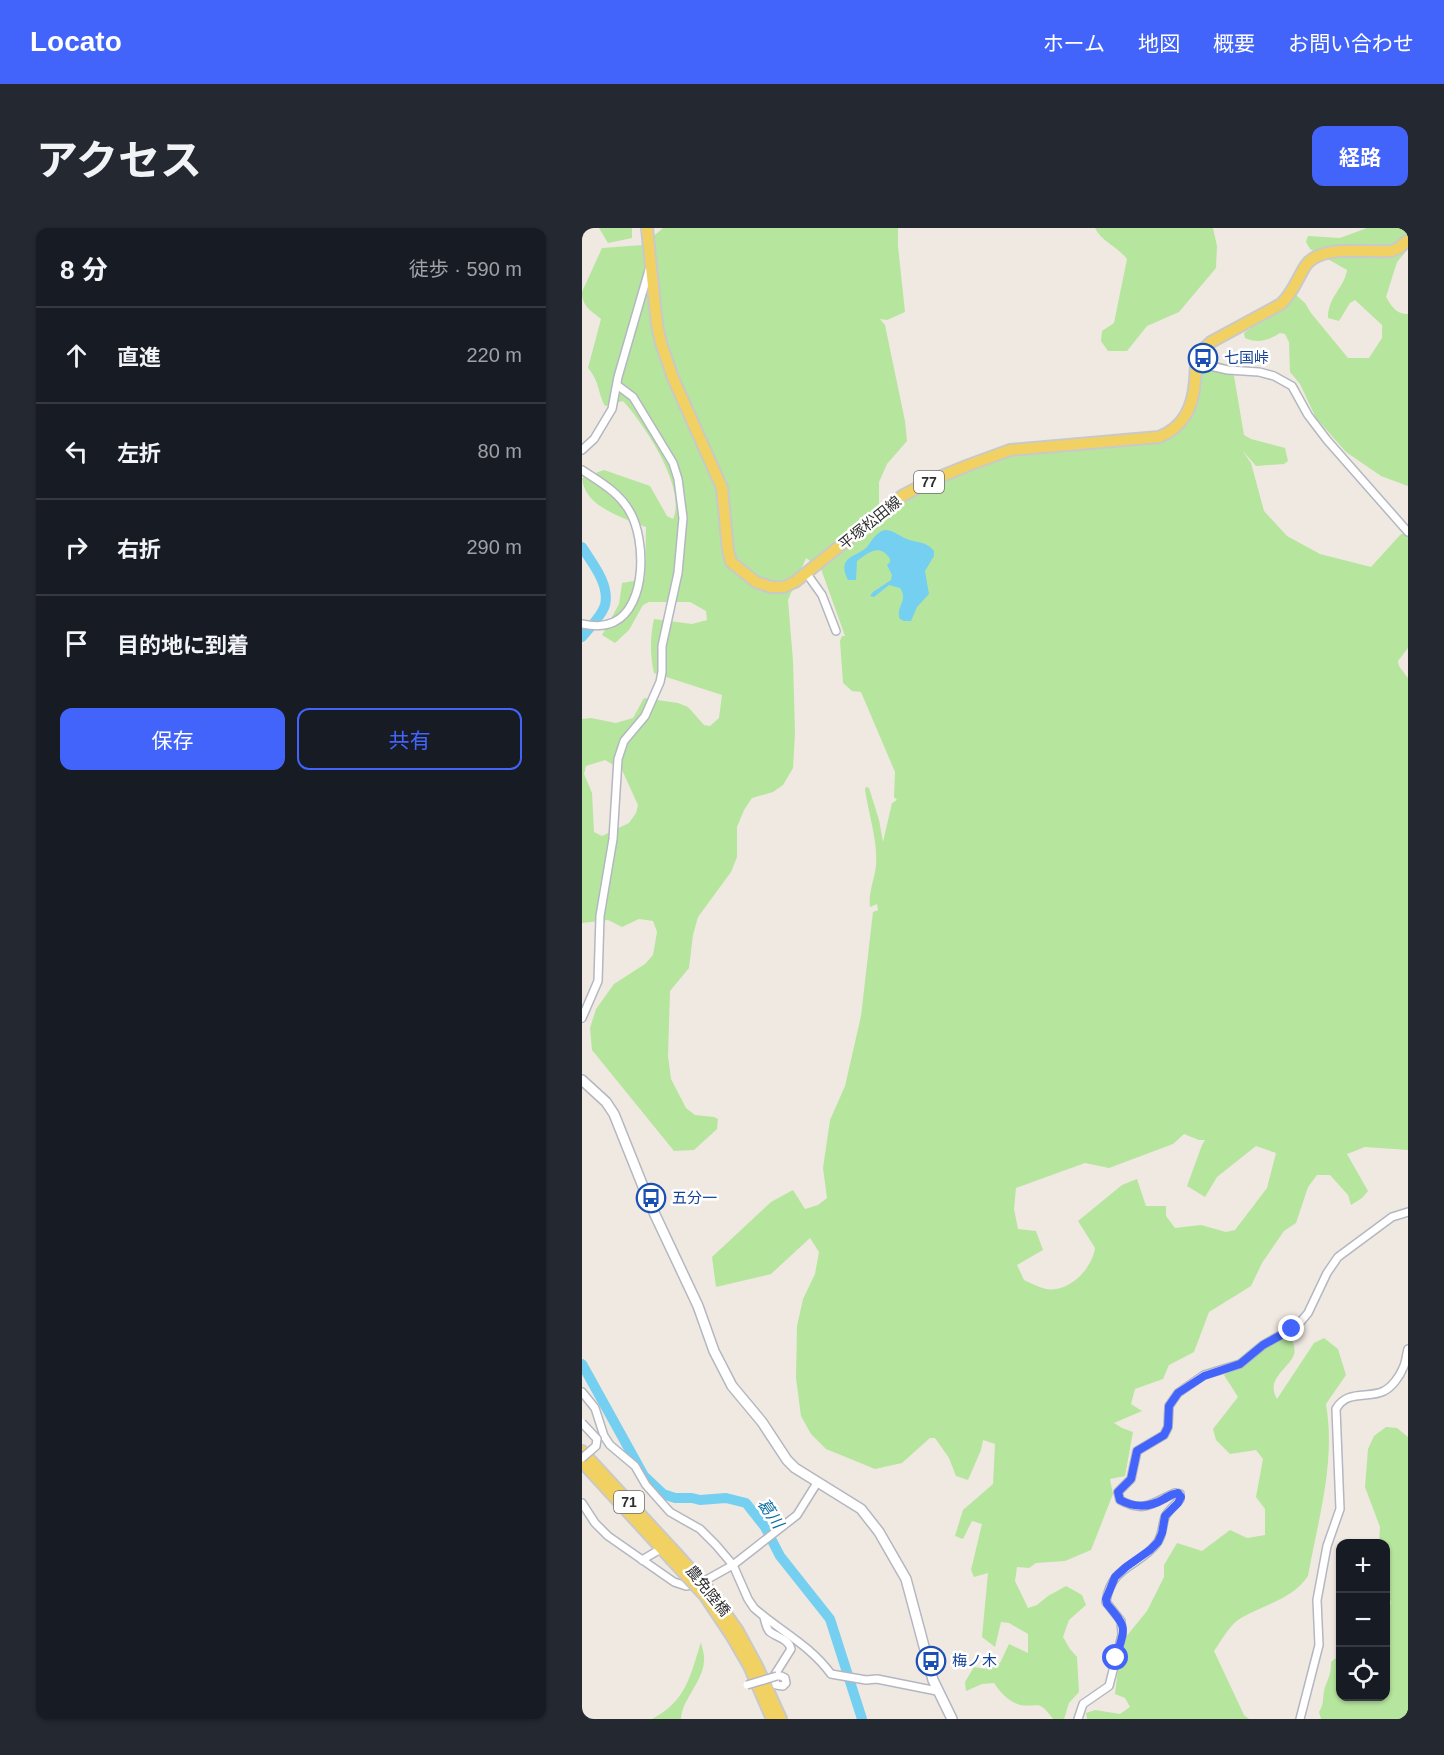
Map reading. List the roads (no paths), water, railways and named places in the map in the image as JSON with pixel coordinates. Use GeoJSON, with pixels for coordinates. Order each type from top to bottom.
{"type":"FeatureCollection","features":[{"type":"Feature","properties":{"kind":"main road","name":"平塚松田線"},"geometry":{"type":"LineString","coordinates":[[647,228],[661,343],[722,488],[731,562],[756,582],[771,587],[784,587],[807,574],[902,496],[932,480],[969,465],[1010,450],[1138,440],[1169,433],[1187,414],[1194,395],[1197,363]]}},
{"type":"Feature","properties":{"kind":"main road"},"geometry":{"type":"LineString","coordinates":[[1197,363],[1201,351],[1211,342],[1288,298],[1307,264],[1313,258],[1340,251],[1391,251],[1399,248],[1408,240]]}},
{"type":"Feature","properties":{"kind":"main road","name":"71"},"geometry":{"type":"LineString","coordinates":[[582,1451],[669,1551]]}},
{"type":"Feature","properties":{"kind":"main road","name":"71"},"geometry":{"type":"LineString","coordinates":[[582,1460],[669,1551]]}},
{"type":"Feature","properties":{"kind":"main road","name":"農免陸橋"},"geometry":{"type":"LineString","coordinates":[[669,1551],[735,1633],[772,1712]]}},
{"type":"Feature","properties":{"kind":"main road","name":"71"},"geometry":{"type":"LineString","coordinates":[[772,1712],[781,1719]]}},
{"type":"Feature","properties":{"kind":"street"},"geometry":{"type":"LineString","coordinates":[[582,450],[594,439],[612,409],[650,267]]}},
{"type":"Feature","properties":{"kind":"street"},"geometry":{"type":"LineString","coordinates":[[1197,363],[1228,370],[1259,372],[1274,376],[1292,386],[1308,415],[1327,440],[1408,532]]}},
{"type":"Feature","properties":{"kind":"street"},"geometry":{"type":"LineString","coordinates":[[582,1018],[598,981],[600,916],[615,827],[618,759],[624,741],[645,716],[660,682],[662,646],[678,573],[682,518],[680,487],[673,463],[633,397],[617,385]]}},
{"type":"Feature","properties":{"kind":"street"},"geometry":{"type":"LineString","coordinates":[[582,470],[620,498],[635,522],[641,546],[639,579],[631,604],[615,622],[596,626],[584,624]]}},
{"type":"Feature","properties":{"kind":"street"},"geometry":{"type":"LineString","coordinates":[[807,574],[822,596],[836,631]]}},
{"type":"Feature","properties":{"kind":"street"},"geometry":{"type":"LineString","coordinates":[[582,1080],[606,1102],[614,1114],[650,1204],[698,1305],[714,1351],[732,1386],[762,1422],[787,1460],[817,1483],[846,1498],[861,1509],[900,1565],[906,1578],[937,1690],[952,1719]]}},
{"type":"Feature","properties":{"kind":"street"},"geometry":{"type":"LineString","coordinates":[[1078,1719],[1083,1704],[1109,1686],[1122,1635],[1121,1621],[1106,1602],[1107,1594],[1119,1573],[1158,1542],[1165,1516],[1180,1499],[1180,1494],[1175,1493],[1156,1503],[1140,1507],[1120,1500],[1118,1492],[1131,1479],[1137,1451],[1164,1435],[1168,1427],[1169,1406],[1178,1393],[1204,1376],[1240,1364],[1263,1345],[1297,1326],[1308,1313],[1327,1273],[1338,1257],[1392,1217],[1408,1212]]}},
{"type":"Feature","properties":{"kind":"street"},"geometry":{"type":"LineString","coordinates":[[1299,1719],[1308,1693],[1320,1638],[1317,1600],[1327,1546],[1340,1509],[1336,1409],[1342,1401],[1353,1396],[1381,1392],[1389,1388],[1403,1368],[1408,1350]]}},
{"type":"Feature","properties":{"kind":"street"},"geometry":{"type":"LineString","coordinates":[[582,1392],[595,1408],[604,1436],[610,1445],[635,1466],[646,1485],[670,1512],[700,1530],[733,1564],[748,1599],[764,1617],[809,1649],[831,1674],[937,1690]]}},
{"type":"Feature","properties":{"kind":"street"},"geometry":{"type":"LineString","coordinates":[[582,1423],[597,1439],[596,1446],[582,1460]]}},
{"type":"Feature","properties":{"kind":"street"},"geometry":{"type":"LineString","coordinates":[[582,1503],[594,1523],[608,1536],[674,1582],[687,1586],[699,1584],[733,1564],[798,1515],[817,1483]]}},
{"type":"Feature","properties":{"kind":"street"},"geometry":{"type":"LineString","coordinates":[[642,1560],[669,1551]]}},
{"type":"Feature","properties":{"kind":"street"},"geometry":{"type":"LineString","coordinates":[[747,1685],[777,1676],[785,1678],[786,1683],[783,1686],[776,1685],[774,1676],[791,1649],[790,1645],[770,1632],[764,1617]]}},
{"type":"Feature","properties":{"kind":"water"},"geometry":{"type":"Polygon","coordinates":[[[884,530],[925,544],[934,551],[934,556],[925,571],[929,594],[917,607],[911,621],[900,619],[899,610],[903,596],[900,588],[889,585],[874,597],[870,596],[891,580],[892,575],[887,565],[890,559],[882,551],[874,551],[857,561],[856,580],[848,580],[845,572],[844,566],[849,558],[867,547],[876,535],[884,530]]]}},
{"type":"Feature","properties":{"kind":"waterway","name":"葛川"},"geometry":{"type":"LineString","coordinates":[[582,547],[603,582],[606,597],[601,613],[582,637]]}},
{"type":"Feature","properties":{"kind":"waterway","name":"葛川"},"geometry":{"type":"LineString","coordinates":[[582,1364],[644,1476],[663,1494],[675,1498],[700,1500],[726,1498],[746,1503],[765,1527],[780,1556],[830,1619],[862,1719]]}},
{"type":"Feature","properties":{"kind":"place","name":"七国峠"},"geometry":{"type":"Point","coordinates":[1203,358]}},
{"type":"Feature","properties":{"kind":"place","name":"五分一"},"geometry":{"type":"Point","coordinates":[651,1198]}},
{"type":"Feature","properties":{"kind":"place","name":"梅ノ木"},"geometry":{"type":"Point","coordinates":[931,1661]}}]}
